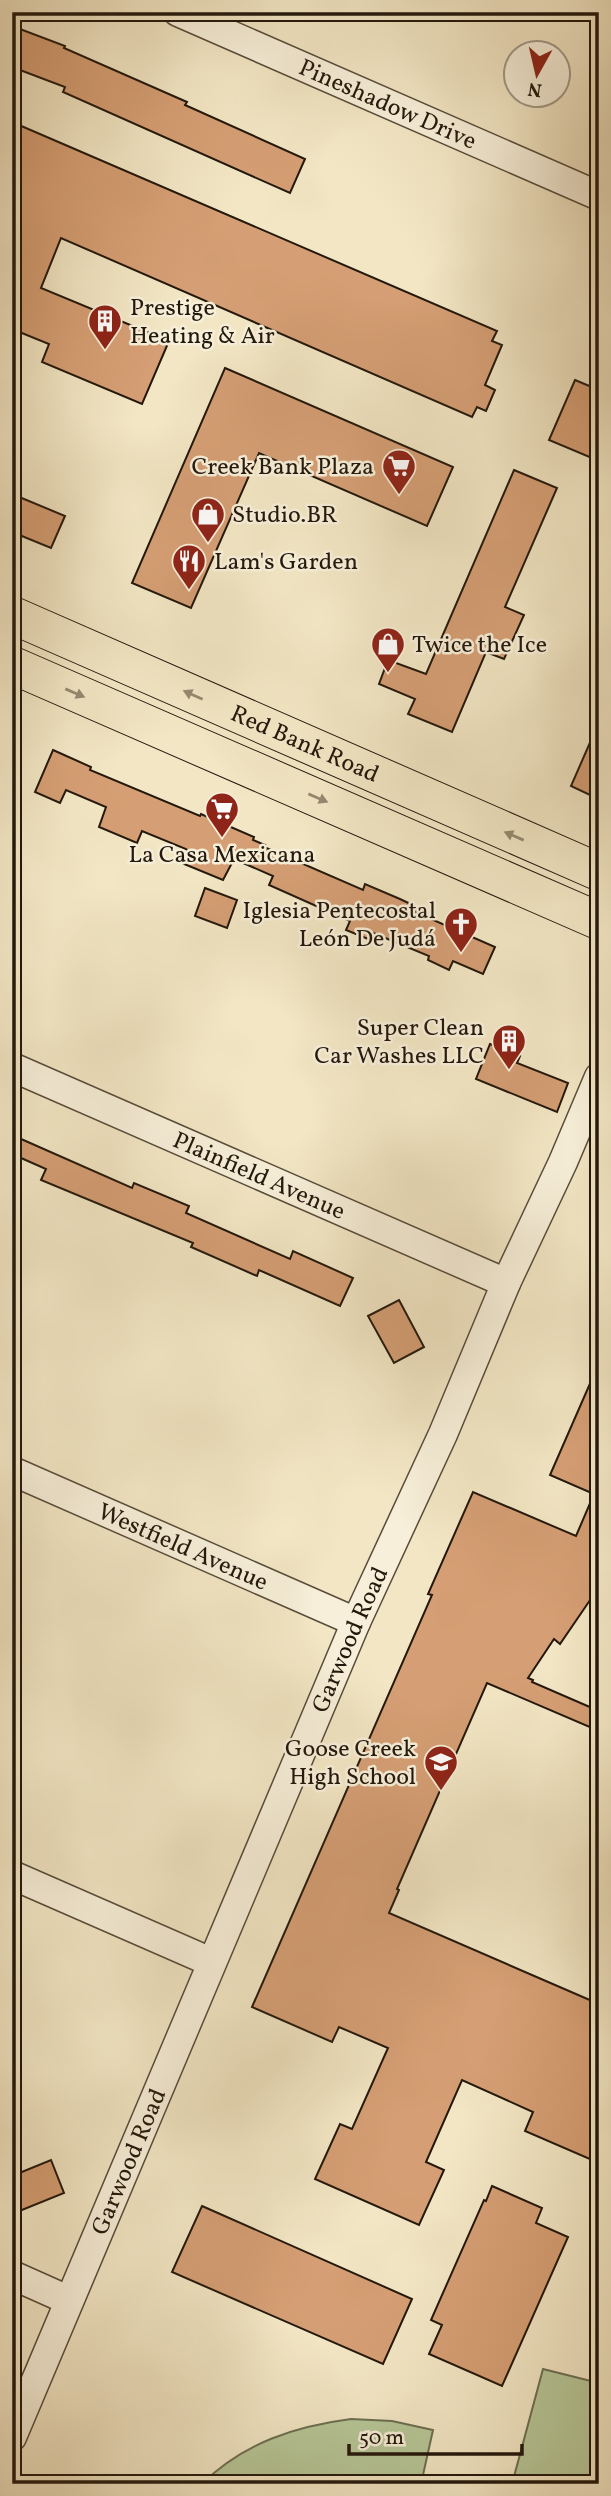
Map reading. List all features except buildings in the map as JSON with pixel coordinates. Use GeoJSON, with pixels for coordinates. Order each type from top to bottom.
{"type":"FeatureCollection","features":[{"type":"Feature","properties":{"kind":"main road","name":"Red Bank Road"},"geometry":{"type":"LineString","coordinates":[[12,615],[588,868]]}},
{"type":"Feature","properties":{"kind":"main road","name":"Red Bank Road"},"geometry":{"type":"LineString","coordinates":[[12,665],[599,921]]}},
{"type":"Feature","properties":{"kind":"main road"},"geometry":{"type":"LineString","coordinates":[[503,879],[588,868]]}},
{"type":"Feature","properties":{"kind":"street","name":"Pineshadow Drive"},"geometry":{"type":"LineString","coordinates":[[178,12],[599,196]]}},
{"type":"Feature","properties":{"kind":"street","name":"Plainfield Avenue"},"geometry":{"type":"LineString","coordinates":[[12,1067],[506,1283]]}},
{"type":"Feature","properties":{"kind":"street","name":"Garwood Road"},"geometry":{"type":"LineString","coordinates":[[12,2437],[356,1622],[443,1434],[506,1283],[563,1162],[599,1077]]}},
{"type":"Feature","properties":{"kind":"street","name":"Westfield Avenue"},"geometry":{"type":"LineString","coordinates":[[12,1471],[356,1622]]}},
{"type":"Feature","properties":{"kind":"street"},"geometry":{"type":"LineString","coordinates":[[12,1875],[211,1962]]}},
{"type":"Feature","properties":{"kind":"street"},"geometry":{"type":"LineString","coordinates":[[12,2275],[68,2300]]}},
{"type":"Feature","properties":{"kind":"green space"},"geometry":{"type":"Polygon","coordinates":[[[543,2369],[599,2383],[599,2484],[512,2484],[543,2369]]]}},
{"type":"Feature","properties":{"kind":"green space"},"geometry":{"type":"Polygon","coordinates":[[[351,2419],[392,2421],[433,2430],[421,2484],[202,2484],[235,2458],[271,2439],[310,2426],[351,2419]]]}},
{"type":"Feature","properties":{"kind":"place","name":"Prestige Heating & Air"},"geometry":{"type":"Point","coordinates":[105,351]}},
{"type":"Feature","properties":{"kind":"place","name":"Creek Bank Plaza"},"geometry":{"type":"Point","coordinates":[399,496]}},
{"type":"Feature","properties":{"kind":"place","name":"Studio.BR"},"geometry":{"type":"Point","coordinates":[208,544]}},
{"type":"Feature","properties":{"kind":"place","name":"Lam's Garden"},"geometry":{"type":"Point","coordinates":[189,591]}},
{"type":"Feature","properties":{"kind":"place","name":"Twice the Ice"},"geometry":{"type":"Point","coordinates":[388,674]}},
{"type":"Feature","properties":{"kind":"place","name":"La Casa Mexicana"},"geometry":{"type":"Point","coordinates":[222,839]}},
{"type":"Feature","properties":{"kind":"place","name":"Iglesia Pentecostal León De Judá"},"geometry":{"type":"Point","coordinates":[461,954]}},
{"type":"Feature","properties":{"kind":"place","name":"Super Clean Car Washes LLC"},"geometry":{"type":"Point","coordinates":[509,1071]}},
{"type":"Feature","properties":{"kind":"place","name":"Goose Creek High School"},"geometry":{"type":"Point","coordinates":[441,1792]}}]}
